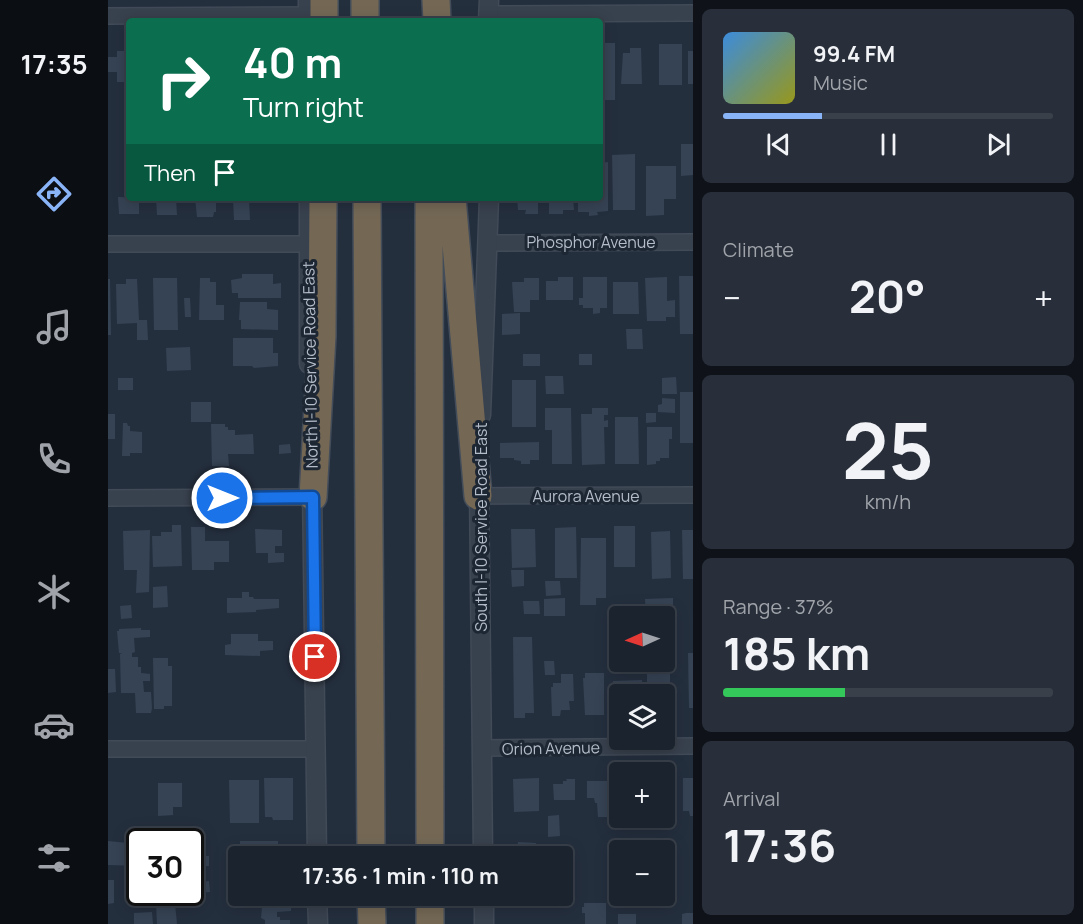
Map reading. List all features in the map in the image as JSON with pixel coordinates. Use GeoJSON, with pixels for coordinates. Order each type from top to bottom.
{"type":"FeatureCollection","features":[{"type":"Feature","properties":{"kind":"highway"},"geometry":{"type":"LineString","coordinates":[[365,0],[365,18]]}},
{"type":"Feature","properties":{"kind":"highway"},"geometry":{"type":"LineString","coordinates":[[428,0],[428,18]]}},
{"type":"Feature","properties":{"kind":"highway"},"geometry":{"type":"LineString","coordinates":[[436,0],[437,18]]}},
{"type":"Feature","properties":{"kind":"highway"},"geometry":{"type":"LineString","coordinates":[[313,497],[322,336],[323,201]]}},
{"type":"Feature","properties":{"kind":"highway"},"geometry":{"type":"LineString","coordinates":[[367,201],[371,846]]}},
{"type":"Feature","properties":{"kind":"highway"},"geometry":{"type":"LineString","coordinates":[[429,201],[430,846]]}},
{"type":"Feature","properties":{"kind":"highway"},"geometry":{"type":"LineString","coordinates":[[452,201],[478,496]]}},
{"type":"Feature","properties":{"kind":"highway"},"geometry":{"type":"LineString","coordinates":[[372,906],[372,924]]}},
{"type":"Feature","properties":{"kind":"highway"},"geometry":{"type":"LineString","coordinates":[[430,906],[430,924]]}},
{"type":"Feature","properties":{"kind":"street"},"geometry":{"type":"LineString","coordinates":[[108,16],[315,11]]}},
{"type":"Feature","properties":{"kind":"street"},"geometry":{"type":"LineString","coordinates":[[489,12],[693,13]]}},
{"type":"Feature","properties":{"kind":"street","name":"North I-10 Service Road East"},"geometry":{"type":"LineString","coordinates":[[309,201],[308,350],[313,497],[317,846]]}},
{"type":"Feature","properties":{"kind":"street","name":"South I-10 Service Road East"},"geometry":{"type":"LineString","coordinates":[[483,846],[478,496],[489,201]]}},
{"type":"Feature","properties":{"kind":"street","name":"Phosphor Avenue"},"geometry":{"type":"LineString","coordinates":[[489,243],[693,242]]}},
{"type":"Feature","properties":{"kind":"street"},"geometry":{"type":"LineString","coordinates":[[108,243],[309,244]]}},
{"type":"Feature","properties":{"kind":"street","name":"Aurora Avenue"},"geometry":{"type":"LineString","coordinates":[[478,496],[693,495]]}},
{"type":"Feature","properties":{"kind":"street"},"geometry":{"type":"LineString","coordinates":[[108,498],[313,497]]}},
{"type":"Feature","properties":{"kind":"street","name":"Orion Avenue"},"geometry":{"type":"LineString","coordinates":[[481,748],[693,746]]}},
{"type":"Feature","properties":{"kind":"street"},"geometry":{"type":"LineString","coordinates":[[108,750],[316,749]]}},
{"type":"Feature","properties":{"kind":"street"},"geometry":{"type":"LineString","coordinates":[[476,924],[482,906]]}},
{"type":"Feature","properties":{"kind":"street"},"geometry":{"type":"LineString","coordinates":[[484,906],[484,924]]}},
{"type":"Feature","properties":{"kind":"street"},"geometry":{"type":"LineString","coordinates":[[318,908],[326,924]]}},
{"type":"Feature","properties":{"kind":"building"},"geometry":{"type":"Polygon","coordinates":[[[603,43],[615,43],[615,100],[603,100],[603,43]]]}},
{"type":"Feature","properties":{"kind":"building"},"geometry":{"type":"Polygon","coordinates":[[[659,44],[682,44],[682,85],[659,85],[659,44]]]}},
{"type":"Feature","properties":{"kind":"building"},"geometry":{"type":"Polygon","coordinates":[[[630,48],[641,48],[642,84],[621,84],[623,53],[630,53],[630,48]]]}},
{"type":"Feature","properties":{"kind":"building"},"geometry":{"type":"Polygon","coordinates":[[[117,51],[126,51],[126,82],[117,82],[117,72],[108,72],[108,57],[117,57],[117,51]]]}},
{"type":"Feature","properties":{"kind":"building"},"geometry":{"type":"Polygon","coordinates":[[[688,51],[693,51],[693,84],[688,84],[688,51]]]}},
{"type":"Feature","properties":{"kind":"building"},"geometry":{"type":"Polygon","coordinates":[[[681,144],[693,144],[693,175],[681,176],[681,144]]]}},
{"type":"Feature","properties":{"kind":"building"},"geometry":{"type":"Polygon","coordinates":[[[635,154],[635,210],[613,210],[612,155],[635,154]]]}},
{"type":"Feature","properties":{"kind":"building"},"geometry":{"type":"Polygon","coordinates":[[[608,162],[608,211],[597,212],[598,215],[589,216],[589,212],[578,212],[578,201],[603,201],[603,163],[608,162]]]}},
{"type":"Feature","properties":{"kind":"building"},"geometry":{"type":"Polygon","coordinates":[[[646,166],[676,166],[676,199],[664,199],[664,215],[646,216],[646,166]]]}},
{"type":"Feature","properties":{"kind":"building"},"geometry":{"type":"Polygon","coordinates":[[[118,197],[126,197],[126,201],[139,201],[139,214],[119,214],[118,197]]]}},
{"type":"Feature","properties":{"kind":"building"},"geometry":{"type":"Polygon","coordinates":[[[156,201],[176,201],[177,215],[157,215],[156,201]]]}},
{"type":"Feature","properties":{"kind":"building"},"geometry":{"type":"Polygon","coordinates":[[[195,201],[216,201],[216,212],[213,217],[197,217],[195,201]]]}},
{"type":"Feature","properties":{"kind":"building"},"geometry":{"type":"Polygon","coordinates":[[[233,201],[249,201],[250,220],[234,220],[233,201]]]}},
{"type":"Feature","properties":{"kind":"building"},"geometry":{"type":"Polygon","coordinates":[[[517,201],[538,201],[538,214],[525,214],[526,210],[518,210],[517,201]]]}},
{"type":"Feature","properties":{"kind":"building"},"geometry":{"type":"Polygon","coordinates":[[[549,201],[573,201],[574,210],[563,210],[563,214],[549,214],[549,201]]]}},
{"type":"Feature","properties":{"kind":"building"},"geometry":{"type":"Polygon","coordinates":[[[242,274],[273,274],[273,284],[281,283],[281,298],[238,298],[238,293],[232,293],[231,280],[242,278],[242,274]]]}},
{"type":"Feature","properties":{"kind":"building"},"geometry":{"type":"Polygon","coordinates":[[[679,276],[693,276],[693,334],[680,334],[679,276]]]}},
{"type":"Feature","properties":{"kind":"building"},"geometry":{"type":"Polygon","coordinates":[[[558,277],[573,277],[573,300],[546,300],[546,281],[558,281],[558,277]]]}},
{"type":"Feature","properties":{"kind":"building"},"geometry":{"type":"Polygon","coordinates":[[[583,277],[607,277],[607,308],[600,308],[600,313],[593,314],[593,308],[583,308],[583,305],[579,305],[579,298],[583,298],[583,277]]]}},
{"type":"Feature","properties":{"kind":"building"},"geometry":{"type":"Polygon","coordinates":[[[667,277],[667,301],[675,300],[675,317],[666,317],[666,321],[647,321],[645,278],[667,277]]]}},
{"type":"Feature","properties":{"kind":"building"},"geometry":{"type":"Polygon","coordinates":[[[153,278],[177,278],[178,330],[154,330],[153,278]]]}},
{"type":"Feature","properties":{"kind":"building"},"geometry":{"type":"Polygon","coordinates":[[[200,278],[210,278],[210,282],[216,282],[216,305],[224,305],[224,320],[199,320],[200,278]]]}},
{"type":"Feature","properties":{"kind":"building"},"geometry":{"type":"Polygon","coordinates":[[[524,278],[539,278],[539,300],[530,300],[530,312],[514,312],[512,282],[524,282],[524,278]]]}},
{"type":"Feature","properties":{"kind":"building"},"geometry":{"type":"Polygon","coordinates":[[[108,279],[110,279],[111,335],[108,335],[108,279]]]}},
{"type":"Feature","properties":{"kind":"building"},"geometry":{"type":"Polygon","coordinates":[[[126,279],[137,279],[139,320],[147,320],[148,340],[137,340],[137,323],[117,324],[116,284],[126,284],[126,279]]]}},
{"type":"Feature","properties":{"kind":"building"},"geometry":{"type":"Polygon","coordinates":[[[613,282],[638,282],[639,314],[613,314],[613,282]]]}},
{"type":"Feature","properties":{"kind":"building"},"geometry":{"type":"Polygon","coordinates":[[[184,298],[190,298],[191,317],[185,317],[184,298]]]}},
{"type":"Feature","properties":{"kind":"building"},"geometry":{"type":"Polygon","coordinates":[[[240,302],[267,302],[267,309],[278,310],[278,330],[241,329],[240,302]]]}},
{"type":"Feature","properties":{"kind":"building"},"geometry":{"type":"Polygon","coordinates":[[[520,313],[520,334],[502,335],[502,314],[520,313]]]}},
{"type":"Feature","properties":{"kind":"building"},"geometry":{"type":"Polygon","coordinates":[[[626,329],[642,329],[643,349],[627,349],[626,329]]]}},
{"type":"Feature","properties":{"kind":"building"},"geometry":{"type":"Polygon","coordinates":[[[233,338],[273,338],[273,353],[278,353],[278,366],[254,368],[252,366],[233,366],[233,338]]]}},
{"type":"Feature","properties":{"kind":"building"},"geometry":{"type":"Polygon","coordinates":[[[190,347],[191,370],[167,371],[166,348],[190,347]]]}},
{"type":"Feature","properties":{"kind":"building"},"geometry":{"type":"Polygon","coordinates":[[[523,354],[540,354],[540,366],[523,366],[523,354]]]}},
{"type":"Feature","properties":{"kind":"building"},"geometry":{"type":"Polygon","coordinates":[[[579,354],[592,354],[592,365],[579,365],[579,354]]]}},
{"type":"Feature","properties":{"kind":"building"},"geometry":{"type":"Polygon","coordinates":[[[545,376],[563,376],[564,394],[546,394],[545,376]]]}},
{"type":"Feature","properties":{"kind":"building"},"geometry":{"type":"Polygon","coordinates":[[[676,377],[677,394],[662,394],[662,378],[676,377]]]}},
{"type":"Feature","properties":{"kind":"building"},"geometry":{"type":"Polygon","coordinates":[[[118,378],[133,378],[133,390],[118,390],[118,378]]]}},
{"type":"Feature","properties":{"kind":"building"},"geometry":{"type":"Polygon","coordinates":[[[512,380],[536,380],[536,427],[512,427],[512,380]]]}},
{"type":"Feature","properties":{"kind":"building"},"geometry":{"type":"Polygon","coordinates":[[[680,392],[693,392],[693,443],[680,443],[680,392]]]}},
{"type":"Feature","properties":{"kind":"building"},"geometry":{"type":"Polygon","coordinates":[[[662,398],[675,399],[675,413],[658,412],[658,405],[662,404],[662,398]]]}},
{"type":"Feature","properties":{"kind":"building"},"geometry":{"type":"Polygon","coordinates":[[[191,402],[211,402],[211,422],[191,422],[191,402]]]}},
{"type":"Feature","properties":{"kind":"building"},"geometry":{"type":"Polygon","coordinates":[[[545,408],[571,408],[572,464],[552,464],[552,430],[545,430],[545,408]]]}},
{"type":"Feature","properties":{"kind":"building"},"geometry":{"type":"Polygon","coordinates":[[[592,408],[608,408],[608,415],[604,415],[604,421],[608,420],[608,427],[604,427],[605,464],[582,465],[581,414],[592,414],[592,408]]]}},
{"type":"Feature","properties":{"kind":"building"},"geometry":{"type":"Polygon","coordinates":[[[646,413],[656,413],[656,422],[646,423],[646,413]]]}},
{"type":"Feature","properties":{"kind":"building"},"geometry":{"type":"Polygon","coordinates":[[[108,414],[115,414],[115,439],[108,439],[108,414]]]}},
{"type":"Feature","properties":{"kind":"building"},"geometry":{"type":"Polygon","coordinates":[[[615,417],[638,417],[639,464],[615,464],[615,417]]]}},
{"type":"Feature","properties":{"kind":"building"},"geometry":{"type":"Polygon","coordinates":[[[123,423],[130,426],[130,431],[142,432],[142,453],[122,456],[123,423]]]}},
{"type":"Feature","properties":{"kind":"building"},"geometry":{"type":"Polygon","coordinates":[[[211,424],[225,424],[228,430],[235,430],[235,435],[253,434],[254,454],[228,454],[229,466],[212,466],[211,424]]]}},
{"type":"Feature","properties":{"kind":"building"},"geometry":{"type":"Polygon","coordinates":[[[647,427],[672,427],[672,439],[669,439],[669,458],[660,458],[656,464],[647,465],[647,427]]]}},
{"type":"Feature","properties":{"kind":"building"},"geometry":{"type":"Polygon","coordinates":[[[539,442],[539,460],[530,460],[530,464],[521,464],[521,461],[514,460],[514,458],[500,458],[500,443],[539,442]]]}},
{"type":"Feature","properties":{"kind":"building"},"geometry":{"type":"Polygon","coordinates":[[[290,444],[291,453],[279,454],[279,445],[290,444]]]}},
{"type":"Feature","properties":{"kind":"building"},"geometry":{"type":"Polygon","coordinates":[[[172,525],[181,525],[182,566],[153,567],[152,536],[161,536],[161,532],[172,532],[172,525]]]}},
{"type":"Feature","properties":{"kind":"building"},"geometry":{"type":"Polygon","coordinates":[[[614,526],[635,526],[635,567],[614,567],[614,526]]]}},
{"type":"Feature","properties":{"kind":"building"},"geometry":{"type":"Polygon","coordinates":[[[191,527],[205,527],[205,541],[229,541],[229,562],[214,562],[214,570],[192,570],[191,527]]]}},
{"type":"Feature","properties":{"kind":"building"},"geometry":{"type":"Polygon","coordinates":[[[576,527],[577,578],[555,578],[555,528],[576,527]]]}},
{"type":"Feature","properties":{"kind":"building"},"geometry":{"type":"Polygon","coordinates":[[[255,529],[282,530],[282,546],[275,546],[275,553],[284,553],[284,562],[268,563],[268,553],[256,553],[255,529]]]}},
{"type":"Feature","properties":{"kind":"building"},"geometry":{"type":"Polygon","coordinates":[[[511,529],[535,529],[536,567],[512,568],[511,529]]]}},
{"type":"Feature","properties":{"kind":"building"},"geometry":{"type":"Polygon","coordinates":[[[150,530],[149,592],[136,593],[137,570],[124,570],[123,531],[150,530]]]}},
{"type":"Feature","properties":{"kind":"building"},"geometry":{"type":"Polygon","coordinates":[[[682,530],[693,530],[693,579],[683,579],[682,530]]]}},
{"type":"Feature","properties":{"kind":"building"},"geometry":{"type":"Polygon","coordinates":[[[670,531],[671,578],[652,579],[651,532],[670,531]]]}},
{"type":"Feature","properties":{"kind":"building"},"geometry":{"type":"Polygon","coordinates":[[[581,538],[606,538],[606,598],[596,598],[596,605],[580,605],[581,538]]]}},
{"type":"Feature","properties":{"kind":"building"},"geometry":{"type":"Polygon","coordinates":[[[511,570],[524,570],[524,586],[512,587],[511,570]]]}},
{"type":"Feature","properties":{"kind":"building"},"geometry":{"type":"Polygon","coordinates":[[[545,581],[560,581],[561,595],[546,596],[545,581]]]}},
{"type":"Feature","properties":{"kind":"building"},"geometry":{"type":"Polygon","coordinates":[[[167,586],[168,607],[153,608],[153,587],[167,586]]]}},
{"type":"Feature","properties":{"kind":"building"},"geometry":{"type":"Polygon","coordinates":[[[242,592],[249,592],[249,597],[254,599],[279,599],[279,608],[227,613],[227,598],[242,598],[242,592]]]}},
{"type":"Feature","properties":{"kind":"building"},"geometry":{"type":"Polygon","coordinates":[[[565,598],[565,616],[544,616],[544,599],[565,598]]]}},
{"type":"Feature","properties":{"kind":"building"},"geometry":{"type":"Polygon","coordinates":[[[673,598],[673,606],[645,606],[645,599],[673,598]]]}},
{"type":"Feature","properties":{"kind":"building"},"geometry":{"type":"Polygon","coordinates":[[[523,601],[539,601],[540,614],[524,614],[523,601]]]}},
{"type":"Feature","properties":{"kind":"building"},"geometry":{"type":"Polygon","coordinates":[[[131,605],[132,618],[121,619],[120,606],[131,605]]]}},
{"type":"Feature","properties":{"kind":"building"},"geometry":{"type":"Polygon","coordinates":[[[141,628],[141,630],[150,630],[150,637],[134,638],[135,652],[132,653],[132,657],[138,657],[138,667],[141,667],[141,673],[150,674],[150,681],[143,681],[144,692],[151,692],[151,713],[136,713],[135,693],[121,693],[120,654],[122,653],[119,653],[117,631],[141,628]]]}},
{"type":"Feature","properties":{"kind":"building"},"geometry":{"type":"Polygon","coordinates":[[[231,634],[258,634],[258,641],[273,641],[273,650],[260,651],[260,656],[225,655],[225,645],[231,644],[231,634]]]}},
{"type":"Feature","properties":{"kind":"building"},"geometry":{"type":"Polygon","coordinates":[[[513,637],[532,637],[534,713],[525,713],[525,718],[514,718],[513,637]]]}},
{"type":"Feature","properties":{"kind":"building"},"geometry":{"type":"Polygon","coordinates":[[[688,653],[693,653],[693,708],[689,708],[688,653]]]}},
{"type":"Feature","properties":{"kind":"building"},"geometry":{"type":"Polygon","coordinates":[[[153,658],[168,658],[168,666],[172,666],[172,706],[164,706],[164,709],[154,709],[153,658]]]}},
{"type":"Feature","properties":{"kind":"building"},"geometry":{"type":"Polygon","coordinates":[[[544,661],[554,661],[555,675],[545,675],[544,661]]]}},
{"type":"Feature","properties":{"kind":"building"},"geometry":{"type":"Polygon","coordinates":[[[108,669],[115,669],[116,692],[108,693],[108,669]]]}},
{"type":"Feature","properties":{"kind":"building"},"geometry":{"type":"Polygon","coordinates":[[[647,672],[670,672],[670,684],[647,684],[647,672]]]}},
{"type":"Feature","properties":{"kind":"building"},"geometry":{"type":"Polygon","coordinates":[[[585,673],[604,673],[604,715],[585,715],[583,678],[585,678],[585,673]]]}},
{"type":"Feature","properties":{"kind":"building"},"geometry":{"type":"Polygon","coordinates":[[[561,674],[573,674],[574,701],[569,701],[570,710],[561,710],[560,716],[552,716],[551,687],[553,683],[561,683],[561,674]]]}},
{"type":"Feature","properties":{"kind":"building"},"geometry":{"type":"Polygon","coordinates":[[[642,680],[642,684],[613,684],[613,681],[642,680]]]}},
{"type":"Feature","properties":{"kind":"building"},"geometry":{"type":"Polygon","coordinates":[[[264,778],[293,778],[293,820],[273,820],[272,817],[265,817],[264,778]]]}},
{"type":"Feature","properties":{"kind":"building"},"geometry":{"type":"Polygon","coordinates":[[[539,778],[539,811],[514,812],[513,779],[539,778]]]}},
{"type":"Feature","properties":{"kind":"building"},"geometry":{"type":"Polygon","coordinates":[[[683,778],[693,778],[693,816],[690,816],[689,811],[683,811],[683,778]]]}},
{"type":"Feature","properties":{"kind":"building"},"geometry":{"type":"Polygon","coordinates":[[[566,779],[575,779],[575,800],[554,800],[553,784],[563,784],[563,781],[567,781],[566,779]]]}},
{"type":"Feature","properties":{"kind":"building"},"geometry":{"type":"Polygon","coordinates":[[[229,780],[259,780],[259,823],[230,823],[229,780]]]}},
{"type":"Feature","properties":{"kind":"building"},"geometry":{"type":"Polygon","coordinates":[[[587,781],[609,781],[609,817],[598,817],[597,803],[594,798],[587,798],[587,781]]]}},
{"type":"Feature","properties":{"kind":"building"},"geometry":{"type":"Polygon","coordinates":[[[158,783],[182,783],[182,807],[173,807],[173,815],[158,816],[158,783]]]}},
{"type":"Feature","properties":{"kind":"building"},"geometry":{"type":"Polygon","coordinates":[[[559,815],[560,836],[548,837],[548,816],[559,815]]]}},
{"type":"Feature","properties":{"kind":"building"},"geometry":{"type":"Polygon","coordinates":[[[108,841],[126,843],[126,866],[108,865],[108,841]]]}},
{"type":"Feature","properties":{"kind":"building"},"geometry":{"type":"Polygon","coordinates":[[[240,841],[278,841],[278,846],[240,846],[240,841]]]}},
{"type":"Feature","properties":{"kind":"building"},"geometry":{"type":"Polygon","coordinates":[[[518,842],[536,843],[536,846],[517,846],[518,842]]]}},
{"type":"Feature","properties":{"kind":"building"},"geometry":{"type":"Polygon","coordinates":[[[204,856],[209,856],[209,866],[204,866],[204,856]]]}},
{"type":"Feature","properties":{"kind":"building"},"geometry":{"type":"Polygon","coordinates":[[[108,880],[114,880],[114,903],[108,904],[108,880]]]}},
{"type":"Feature","properties":{"kind":"building"},"geometry":{"type":"Polygon","coordinates":[[[204,881],[209,881],[210,892],[204,892],[204,881]]]}},
{"type":"Feature","properties":{"kind":"building"},"geometry":{"type":"Polygon","coordinates":[[[584,903],[606,903],[606,924],[585,924],[585,913],[582,913],[584,903]]]}},
{"type":"Feature","properties":{"kind":"building"},"geometry":{"type":"Polygon","coordinates":[[[156,906],[175,906],[177,924],[157,924],[156,906]]]}},
{"type":"Feature","properties":{"kind":"building"},"geometry":{"type":"Polygon","coordinates":[[[262,906],[291,906],[291,911],[277,912],[280,920],[290,920],[290,924],[265,924],[265,920],[261,918],[262,906]]]}},
{"type":"Feature","properties":{"kind":"building"},"geometry":{"type":"Polygon","coordinates":[[[152,912],[153,924],[134,924],[134,913],[152,912]]]}},
{"type":"Feature","properties":{"kind":"building"},"geometry":{"type":"Polygon","coordinates":[[[693,913],[693,924],[682,924],[682,914],[693,913]]]}},
{"type":"Feature","properties":{"kind":"building"},"geometry":{"type":"Polygon","coordinates":[[[618,914],[636,914],[636,924],[618,924],[618,914]]]}},
{"type":"Feature","properties":{"kind":"route"},"geometry":{"type":"LineString","coordinates":[[222,498],[313,497],[315,657]]}}]}
